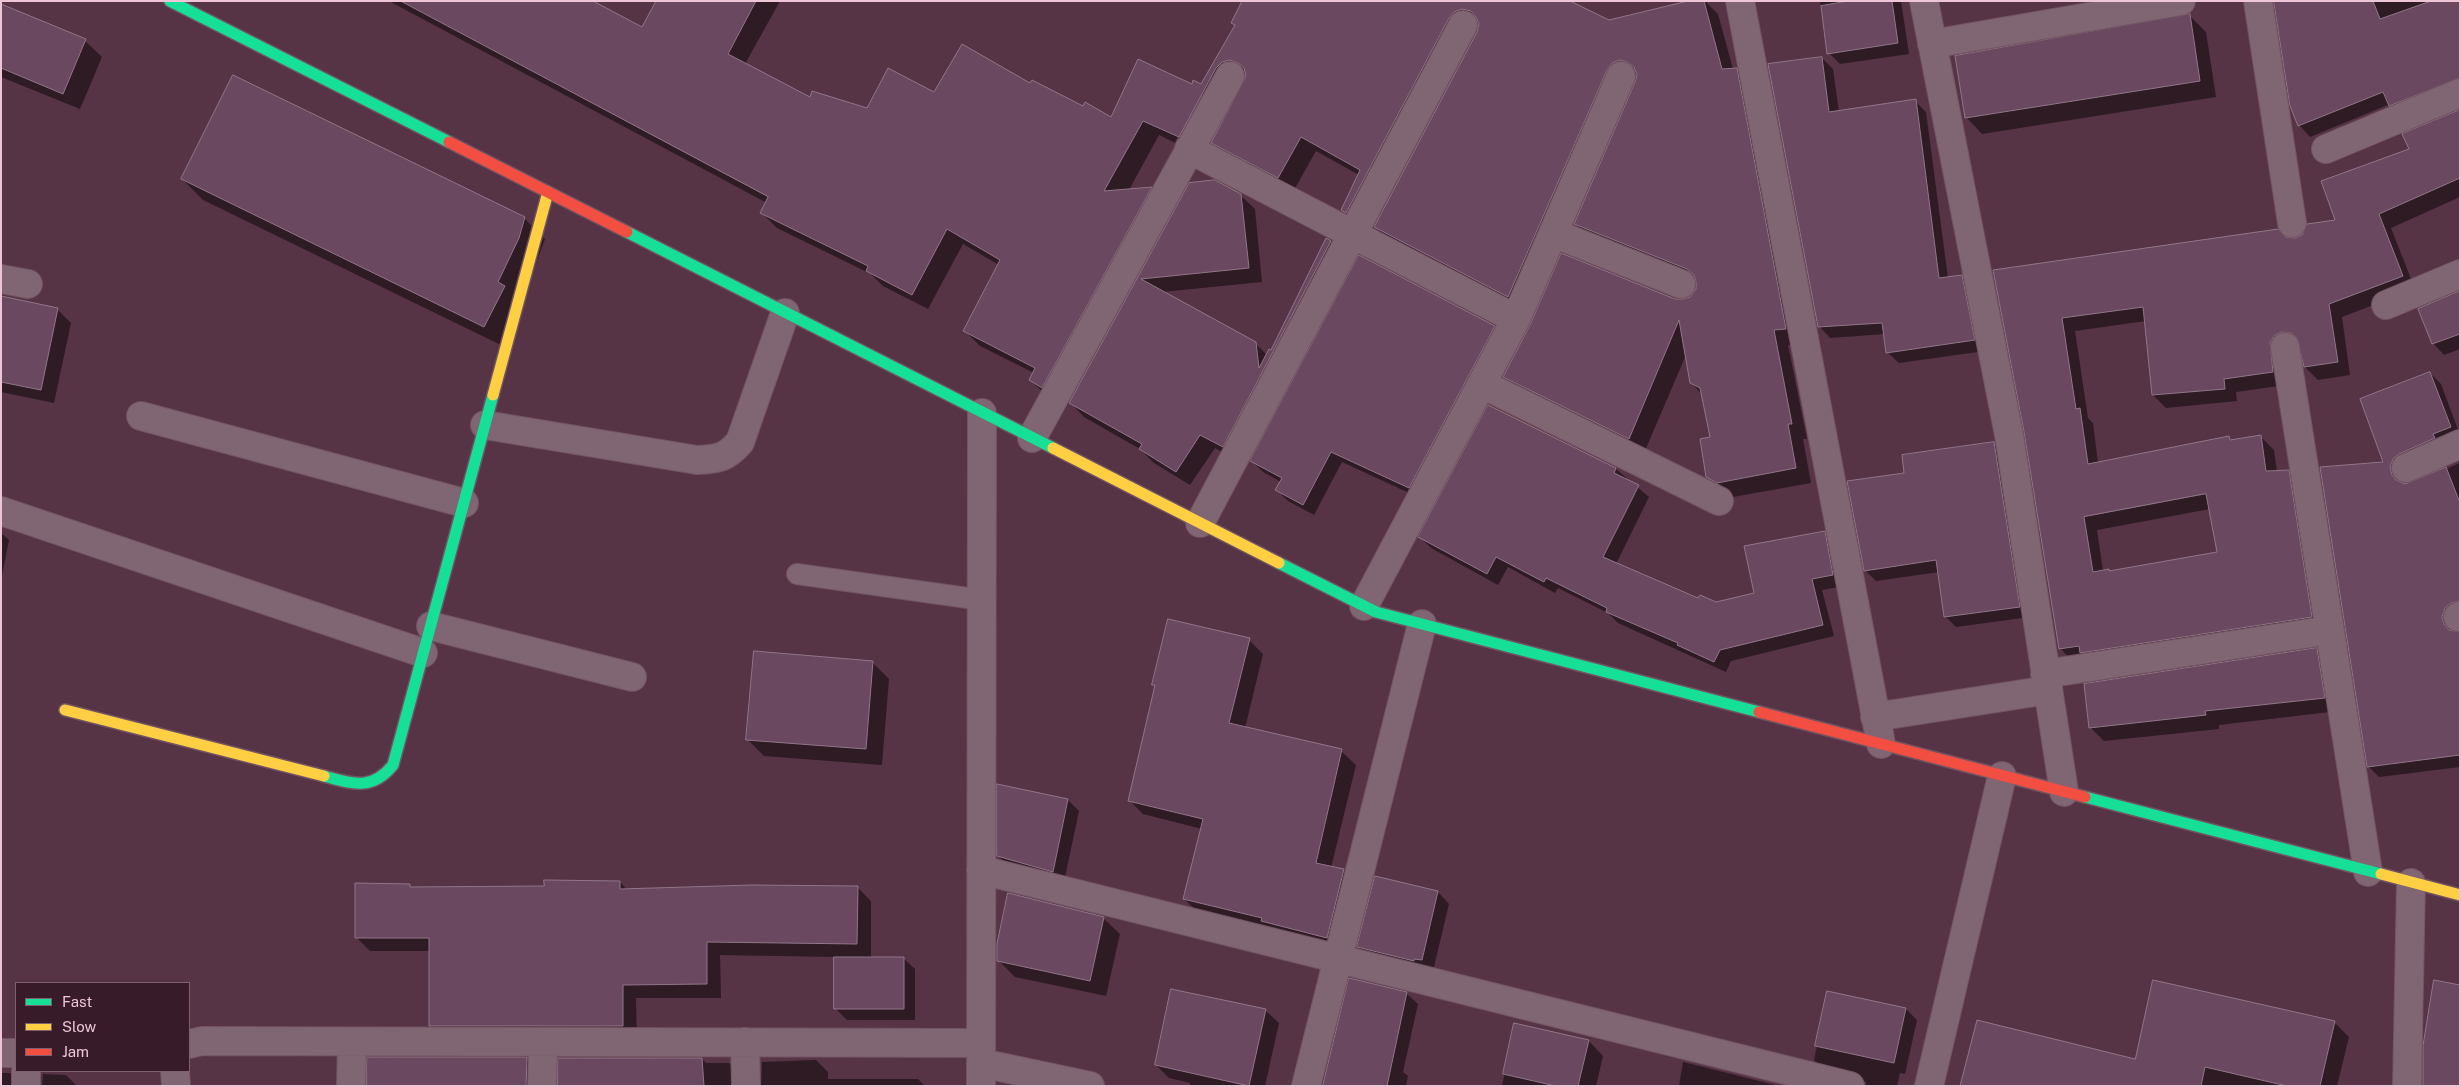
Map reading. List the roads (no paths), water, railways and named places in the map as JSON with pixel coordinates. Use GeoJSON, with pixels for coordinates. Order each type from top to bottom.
{"type":"FeatureCollection","features":[{"type":"Feature","properties":{"kind":"street"},"geometry":{"type":"LineString","coordinates":[[170,1],[1376,612],[2460,895]]}},
{"type":"Feature","properties":{"kind":"street"},"geometry":{"type":"LineString","coordinates":[[1740,1],[1880,744]]}},
{"type":"Feature","properties":{"kind":"street"},"geometry":{"type":"LineString","coordinates":[[1924,1],[2009,436],[2064,792]]}},
{"type":"Feature","properties":{"kind":"street"},"geometry":{"type":"LineString","coordinates":[[1932,44],[2180,1]]}},
{"type":"Feature","properties":{"kind":"street"},"geometry":{"type":"LineString","coordinates":[[2258,1],[2292,223]]}},
{"type":"Feature","properties":{"kind":"street"},"geometry":{"type":"LineString","coordinates":[[1200,523],[1463,25]]}},
{"type":"Feature","properties":{"kind":"street"},"geometry":{"type":"LineString","coordinates":[[1032,438],[1230,76]]}},
{"type":"Feature","properties":{"kind":"street"},"geometry":{"type":"LineString","coordinates":[[1364,606],[1516,320],[1621,76]]}},
{"type":"Feature","properties":{"kind":"street"},"geometry":{"type":"LineString","coordinates":[[2326,149],[2460,93]]}},
{"type":"Feature","properties":{"kind":"street"},"geometry":{"type":"LineString","coordinates":[[1189,149],[1516,320]]}},
{"type":"Feature","properties":{"kind":"street"},"geometry":{"type":"LineString","coordinates":[[65,710],[350,783],[368,784],[382,780],[393,766],[548,192]]}},
{"type":"Feature","properties":{"kind":"street"},"geometry":{"type":"LineString","coordinates":[[1553,233],[1681,284]]}},
{"type":"Feature","properties":{"kind":"street"},"geometry":{"type":"LineString","coordinates":[[2386,305],[2460,274]]}},
{"type":"Feature","properties":{"kind":"street"},"geometry":{"type":"LineString","coordinates":[[1,280],[28,284]]}},
{"type":"Feature","properties":{"kind":"street"},"geometry":{"type":"LineString","coordinates":[[485,425],[697,460],[715,459],[730,453],[740,442],[785,313]]}},
{"type":"Feature","properties":{"kind":"street"},"geometry":{"type":"LineString","coordinates":[[2285,347],[2368,872]]}},
{"type":"Feature","properties":{"kind":"street"},"geometry":{"type":"LineString","coordinates":[[1482,384],[1719,501]]}},
{"type":"Feature","properties":{"kind":"street"},"geometry":{"type":"LineString","coordinates":[[981,1064],[982,413]]}},
{"type":"Feature","properties":{"kind":"street"},"geometry":{"type":"LineString","coordinates":[[141,416],[464,503]]}},
{"type":"Feature","properties":{"kind":"street"},"geometry":{"type":"LineString","coordinates":[[2406,468],[2460,444]]}},
{"type":"Feature","properties":{"kind":"street"},"geometry":{"type":"LineString","coordinates":[[1,511],[423,653]]}},
{"type":"Feature","properties":{"kind":"street"},"geometry":{"type":"LineString","coordinates":[[1306,1086],[1422,624]]}},
{"type":"Feature","properties":{"kind":"street"},"geometry":{"type":"LineString","coordinates":[[431,626],[632,677]]}},
{"type":"Feature","properties":{"kind":"street"},"geometry":{"type":"LineString","coordinates":[[1875,717],[2047,682],[2330,630]]}},
{"type":"Feature","properties":{"kind":"street"},"geometry":{"type":"LineString","coordinates":[[1929,1086],[2002,776]]}},
{"type":"Feature","properties":{"kind":"street"},"geometry":{"type":"LineString","coordinates":[[981,870],[1850,1086]]}},
{"type":"Feature","properties":{"kind":"street"},"geometry":{"type":"LineString","coordinates":[[2408,1086],[2411,883]]}},
{"type":"Feature","properties":{"kind":"street"},"geometry":{"type":"LineString","coordinates":[[190,1044],[202,1041],[746,1042],[981,1064],[1090,1086]]}},
{"type":"Feature","properties":{"kind":"street"},"geometry":{"type":"LineString","coordinates":[[351,1086],[352,1042]]}},
{"type":"Feature","properties":{"kind":"street"},"geometry":{"type":"LineString","coordinates":[[542,1086],[543,1042]]}},
{"type":"Feature","properties":{"kind":"street"},"geometry":{"type":"LineString","coordinates":[[746,1042],[746,1086]]}},
{"type":"Feature","properties":{"kind":"street"},"geometry":{"type":"LineString","coordinates":[[1,1053],[15,1053]]}},
{"type":"Feature","properties":{"kind":"street"},"geometry":{"type":"LineString","coordinates":[[26,1072],[26,1086]]}},
{"type":"Feature","properties":{"kind":"street"},"geometry":{"type":"LineString","coordinates":[[175,1072],[176,1086]]}},
{"type":"Feature","properties":{"kind":"lane"},"geometry":{"type":"LineString","coordinates":[[797,574],[982,600]]}}]}
